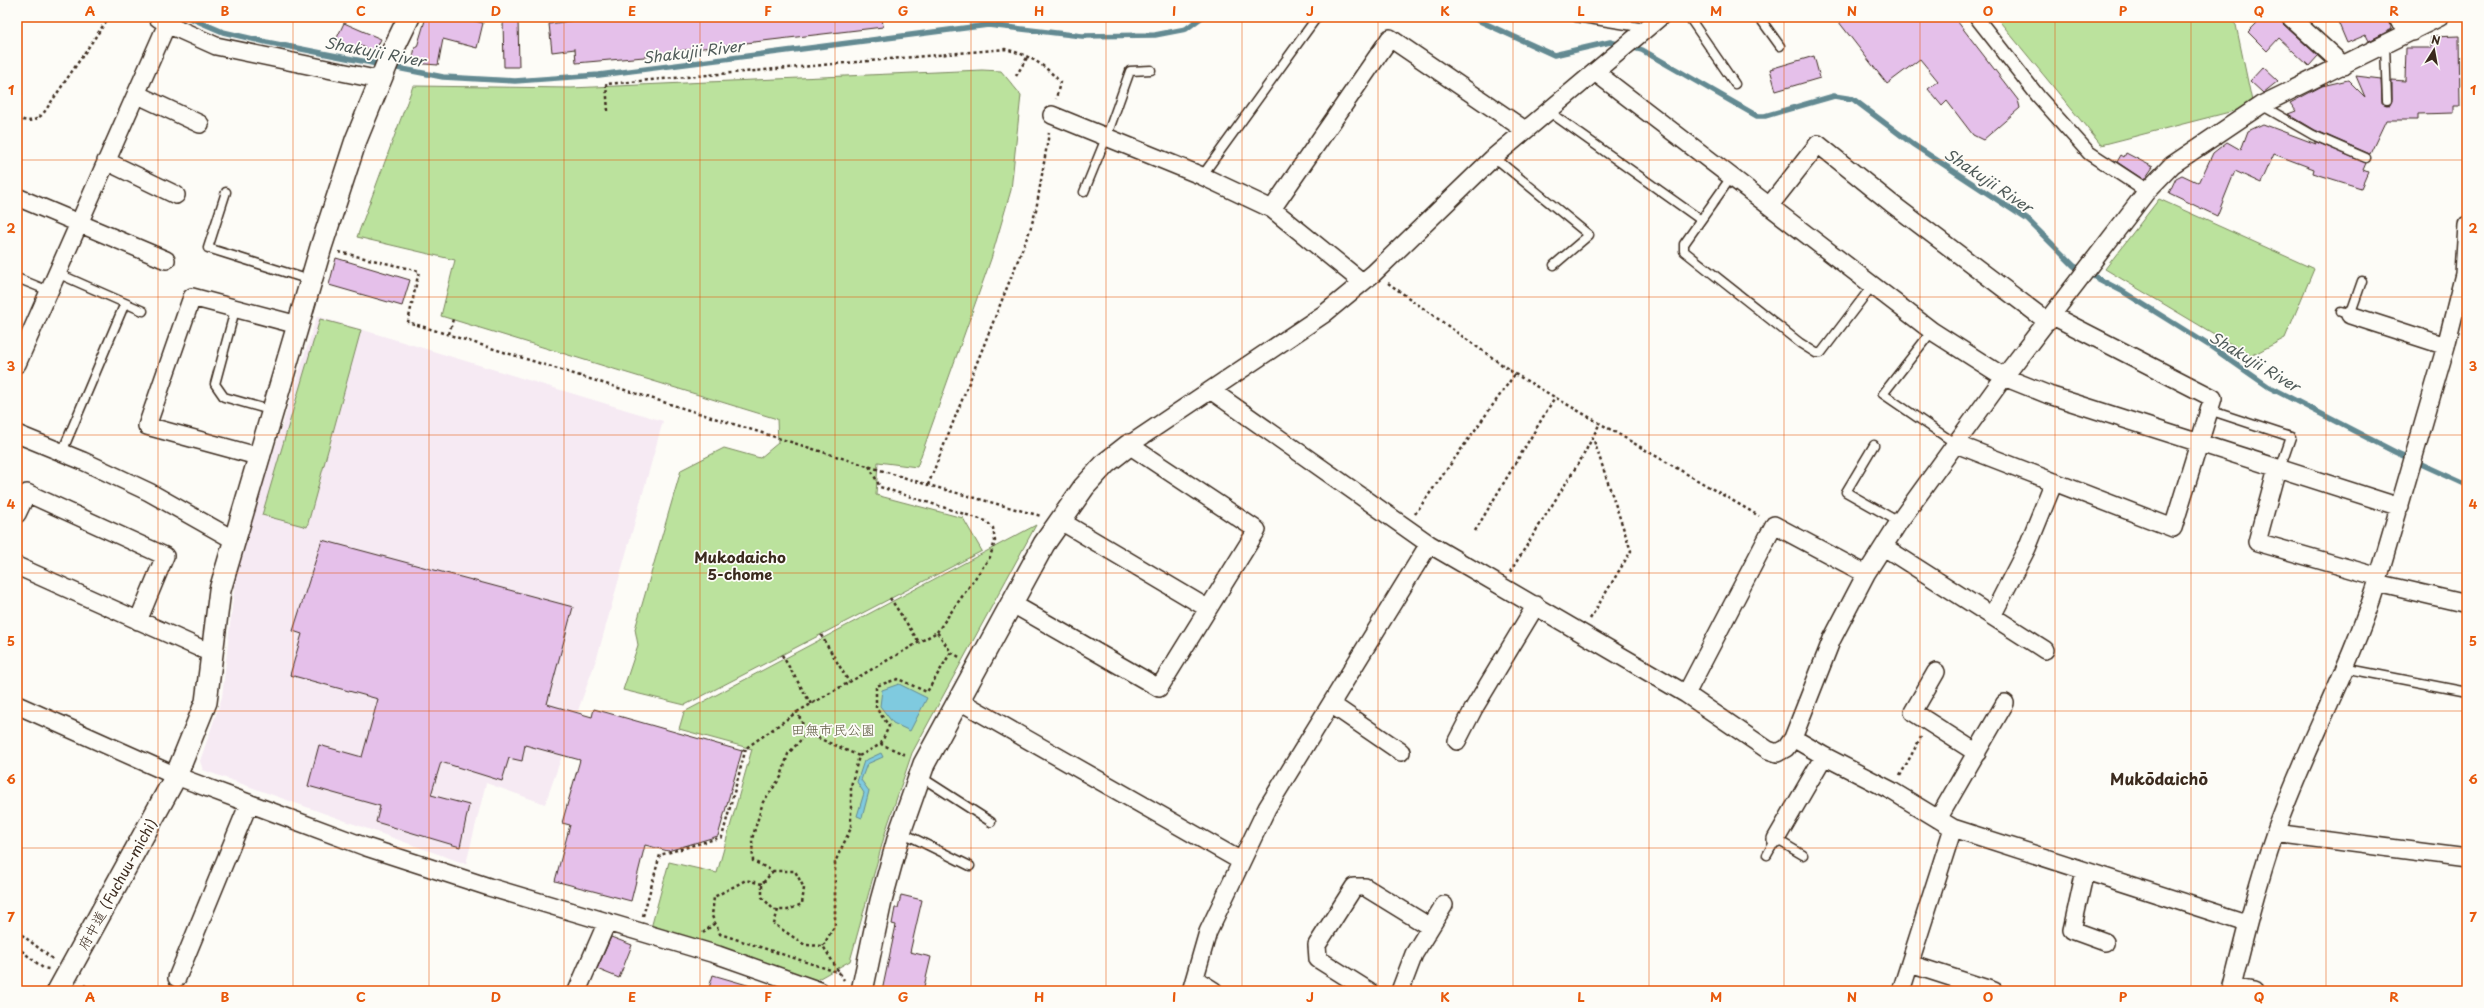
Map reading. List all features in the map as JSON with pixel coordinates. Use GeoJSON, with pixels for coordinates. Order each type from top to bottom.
{"type":"FeatureCollection","features":[{"type":"Feature","properties":{"kind":"street","name":"府中道 (Fuchuu-michi)"},"geometry":{"type":"LineString","coordinates":[[58,991],[176,776],[206,702],[220,590],[261,457],[311,280],[356,140],[392,52],[409,17]]}},
{"type":"Feature","properties":{"kind":"street"},"geometry":{"type":"LineString","coordinates":[[855,988],[900,832],[921,770],[1011,603],[1059,520],[1106,463],[1129,445],[1212,391],[1324,314],[1368,277],[1494,157],[1660,17]]}},
{"type":"Feature","properties":{"kind":"street"},"geometry":{"type":"LineString","coordinates":[[1976,17],[2038,96],[2089,153],[2147,191]]}},
{"type":"Feature","properties":{"kind":"street"},"geometry":{"type":"LineString","coordinates":[[2290,17],[2344,66]]}},
{"type":"Feature","properties":{"kind":"street"},"geometry":{"type":"LineString","coordinates":[[2396,17],[2412,32]]}},
{"type":"Feature","properties":{"kind":"street"},"geometry":{"type":"LineString","coordinates":[[1212,391],[1429,544],[1502,585],[1686,694],[1768,750],[1777,753],[1786,748],[1793,738],[1832,639],[1866,574],[1884,548],[1898,522],[2004,377],[2147,191],[2172,165],[2261,105],[2344,66],[2440,17]]}},
{"type":"Feature","properties":{"kind":"street"},"geometry":{"type":"LineString","coordinates":[[18,356],[49,291],[136,94],[162,20],[216,46],[381,78]]}},
{"type":"Feature","properties":{"kind":"street"},"geometry":{"type":"LineString","coordinates":[[1272,209],[1390,38],[1525,130]]}},
{"type":"Feature","properties":{"kind":"street"},"geometry":{"type":"LineString","coordinates":[[1595,72],[1932,331],[2004,377],[2049,395],[2400,507]]}},
{"type":"Feature","properties":{"kind":"street"},"geometry":{"type":"LineString","coordinates":[[136,94],[200,124]]}},
{"type":"Feature","properties":{"kind":"street"},"geometry":{"type":"LineString","coordinates":[[1052,115],[1202,176],[1272,209],[1368,277]]}},
{"type":"Feature","properties":{"kind":"street"},"geometry":{"type":"LineString","coordinates":[[1770,205],[1818,144],[1891,203],[2050,319],[2213,398],[2173,528],[2054,484],[1956,444]]}},
{"type":"Feature","properties":{"kind":"street"},"geometry":{"type":"LineString","coordinates":[[106,161],[176,195]]}},
{"type":"Feature","properties":{"kind":"street"},"geometry":{"type":"LineString","coordinates":[[17,196],[166,260]]}},
{"type":"Feature","properties":{"kind":"street"},"geometry":{"type":"LineString","coordinates":[[2254,991],[2231,989],[2247,923],[2276,833],[2344,668],[2366,620],[2446,346],[2464,274],[2467,225]]}},
{"type":"Feature","properties":{"kind":"street"},"geometry":{"type":"LineString","coordinates":[[261,457],[147,426],[192,297],[298,326]]}},
{"type":"Feature","properties":{"kind":"street"},"geometry":{"type":"LineString","coordinates":[[2345,314],[2446,346]]}},
{"type":"Feature","properties":{"kind":"street"},"geometry":{"type":"LineString","coordinates":[[17,434],[62,452],[149,492],[236,541]]}},
{"type":"Feature","properties":{"kind":"street"},"geometry":{"type":"LineString","coordinates":[[1011,603],[1159,688],[1207,608],[1257,530],[1129,445]]}},
{"type":"Feature","properties":{"kind":"street"},"geometry":{"type":"LineString","coordinates":[[2279,469],[2257,542],[2378,580],[2467,604]]}},
{"type":"Feature","properties":{"kind":"street"},"geometry":{"type":"LineString","coordinates":[[1992,616],[2027,548],[2054,484]]}},
{"type":"Feature","properties":{"kind":"street"},"geometry":{"type":"LineString","coordinates":[[17,514],[27,493],[165,556],[138,621]]}},
{"type":"Feature","properties":{"kind":"street"},"geometry":{"type":"LineString","coordinates":[[1059,520],[1207,608]]}},
{"type":"Feature","properties":{"kind":"street"},"geometry":{"type":"LineString","coordinates":[[1686,694],[1774,524],[1866,574]]}},
{"type":"Feature","properties":{"kind":"street"},"geometry":{"type":"LineString","coordinates":[[1214,991],[1193,985],[1208,932],[1241,861],[1267,808],[1429,544]]}},
{"type":"Feature","properties":{"kind":"street"},"geometry":{"type":"LineString","coordinates":[[1884,548],[2045,650]]}},
{"type":"Feature","properties":{"kind":"street"},"geometry":{"type":"LineString","coordinates":[[17,566],[213,654]]}},
{"type":"Feature","properties":{"kind":"street"},"geometry":{"type":"LineString","coordinates":[[1457,741],[1474,708],[1536,605]]}},
{"type":"Feature","properties":{"kind":"street"},"geometry":{"type":"LineString","coordinates":[[1936,672],[1912,712],[1977,753]]}},
{"type":"Feature","properties":{"kind":"street"},"geometry":{"type":"LineString","coordinates":[[958,700],[1241,861]]}},
{"type":"Feature","properties":{"kind":"street"},"geometry":{"type":"LineString","coordinates":[[1938,819],[2005,703]]}},
{"type":"Feature","properties":{"kind":"street"},"geometry":{"type":"LineString","coordinates":[[1330,704],[1401,752]]}},
{"type":"Feature","properties":{"kind":"street"},"geometry":{"type":"LineString","coordinates":[[17,705],[176,776],[431,868],[718,955],[820,991]]}},
{"type":"Feature","properties":{"kind":"street"},"geometry":{"type":"LineString","coordinates":[[1793,738],[1824,756],[1892,791],[1953,828],[2247,923]]}},
{"type":"Feature","properties":{"kind":"street"},"geometry":{"type":"LineString","coordinates":[[1776,839],[1824,756]]}},
{"type":"Feature","properties":{"kind":"street"},"geometry":{"type":"LineString","coordinates":[[177,978],[249,803]]}},
{"type":"Feature","properties":{"kind":"street"},"geometry":{"type":"LineString","coordinates":[[1901,991],[1953,828]]}},
{"type":"Feature","properties":{"kind":"street"},"geometry":{"type":"LineString","coordinates":[[2276,833],[2467,858]]}},
{"type":"Feature","properties":{"kind":"street"},"geometry":{"type":"LineString","coordinates":[[2085,871],[2072,930],[2105,942]]}},
{"type":"Feature","properties":{"kind":"street"},"geometry":{"type":"LineString","coordinates":[[1369,991],[1318,959],[1317,945],[1354,888],[1365,887],[1430,927]]}},
{"type":"Feature","properties":{"kind":"street"},"geometry":{"type":"LineString","coordinates":[[1400,991],[1414,954],[1444,905]]}},
{"type":"Feature","properties":{"kind":"street"},"geometry":{"type":"LineString","coordinates":[[577,991],[607,922]]}},
{"type":"Feature","properties":{"kind":"street"},"geometry":{"type":"LineString","coordinates":[[1910,964],[1994,991]]}},
{"type":"Feature","properties":{"kind":"lane"},"geometry":{"type":"LineString","coordinates":[[1202,176],[1317,17]]}},
{"type":"Feature","properties":{"kind":"lane"},"geometry":{"type":"LineString","coordinates":[[1576,17],[1642,32]]}},
{"type":"Feature","properties":{"kind":"lane"},"geometry":{"type":"LineString","coordinates":[[1689,17],[1735,84]]}},
{"type":"Feature","properties":{"kind":"lane"},"geometry":{"type":"LineString","coordinates":[[1759,17],[1780,46]]}},
{"type":"Feature","properties":{"kind":"lane"},"geometry":{"type":"LineString","coordinates":[[2385,45],[2387,100]]}},
{"type":"Feature","properties":{"kind":"lane"},"geometry":{"type":"LineString","coordinates":[[1084,192],[1106,138],[1130,71],[1151,70]]}},
{"type":"Feature","properties":{"kind":"lane"},"geometry":{"type":"LineString","coordinates":[[2261,105],[2313,135],[2366,158]]}},
{"type":"Feature","properties":{"kind":"lane"},"geometry":{"type":"LineString","coordinates":[[1548,111],[1701,220]]}},
{"type":"Feature","properties":{"kind":"lane"},"geometry":{"type":"LineString","coordinates":[[1494,157],[1589,235],[1554,265]]}},
{"type":"Feature","properties":{"kind":"lane"},"geometry":{"type":"LineString","coordinates":[[1732,176],[1684,244],[1684,251],[1800,343],[1816,353],[1821,353],[1872,286]]}},
{"type":"Feature","properties":{"kind":"lane"},"geometry":{"type":"LineString","coordinates":[[226,192],[208,248],[311,280]]}},
{"type":"Feature","properties":{"kind":"lane"},"geometry":{"type":"LineString","coordinates":[[57,272],[143,311]]}},
{"type":"Feature","properties":{"kind":"lane"},"geometry":{"type":"LineString","coordinates":[[17,278],[49,291]]}},
{"type":"Feature","properties":{"kind":"lane"},"geometry":{"type":"LineString","coordinates":[[2345,314],[2362,281]]}},
{"type":"Feature","properties":{"kind":"lane"},"geometry":{"type":"LineString","coordinates":[[62,452],[125,303]]}},
{"type":"Feature","properties":{"kind":"lane"},"geometry":{"type":"LineString","coordinates":[[235,310],[215,384],[224,397],[274,411]]}},
{"type":"Feature","properties":{"kind":"lane"},"geometry":{"type":"LineString","coordinates":[[1932,331],[1883,394],[1956,444]]}},
{"type":"Feature","properties":{"kind":"lane"},"geometry":{"type":"LineString","coordinates":[[2209,410],[2291,437],[2279,469]]}},
{"type":"Feature","properties":{"kind":"lane"},"geometry":{"type":"LineString","coordinates":[[1874,445],[1846,492],[1898,522]]}},
{"type":"Feature","properties":{"kind":"lane"},"geometry":{"type":"LineString","coordinates":[[2344,668],[2467,692]]}},
{"type":"Feature","properties":{"kind":"lane"},"geometry":{"type":"LineString","coordinates":[[921,770],[991,822]]}},
{"type":"Feature","properties":{"kind":"lane"},"geometry":{"type":"LineString","coordinates":[[900,832],[970,866]]}},
{"type":"Feature","properties":{"kind":"lane"},"geometry":{"type":"LineString","coordinates":[[1767,855],[1776,839],[1803,855]]}},
{"type":"Feature","properties":{"kind":"path"},"geometry":{"type":"LineString","coordinates":[[17,118],[25,122],[31,121],[43,114],[109,17]]}},
{"type":"Feature","properties":{"kind":"path"},"geometry":{"type":"LineString","coordinates":[[608,111],[606,84],[1005,49],[1028,56],[1045,66],[1060,82],[1052,115],[1036,210],[1030,230],[928,485]]}},
{"type":"Feature","properties":{"kind":"path"},"geometry":{"type":"LineString","coordinates":[[1016,76],[1028,56]]}},
{"type":"Feature","properties":{"kind":"path"},"geometry":{"type":"LineString","coordinates":[[321,247],[419,272],[408,322],[928,485],[1059,520]]}},
{"type":"Feature","properties":{"kind":"path"},"geometry":{"type":"LineString","coordinates":[[1368,277],[1515,374],[1774,524]]}},
{"type":"Feature","properties":{"kind":"path"},"geometry":{"type":"LineString","coordinates":[[449,334],[453,319]]}},
{"type":"Feature","properties":{"kind":"path"},"geometry":{"type":"LineString","coordinates":[[1405,527],[1515,374]]}},
{"type":"Feature","properties":{"kind":"path"},"geometry":{"type":"LineString","coordinates":[[1475,531],[1555,397]]}},
{"type":"Feature","properties":{"kind":"path"},"geometry":{"type":"LineString","coordinates":[[1502,585],[1600,424]]}},
{"type":"Feature","properties":{"kind":"path"},"geometry":{"type":"LineString","coordinates":[[1581,632],[1631,551],[1592,438]]}},
{"type":"Feature","properties":{"kind":"path"},"geometry":{"type":"LineString","coordinates":[[742,751],[797,712],[937,632],[990,557],[995,541],[993,528],[986,521],[880,487],[868,466]]}},
{"type":"Feature","properties":{"kind":"path"},"geometry":{"type":"LineString","coordinates":[[890,598],[919,642]]}},
{"type":"Feature","properties":{"kind":"path"},"geometry":{"type":"LineString","coordinates":[[937,632],[951,652],[976,667]]}},
{"type":"Feature","properties":{"kind":"path"},"geometry":{"type":"LineString","coordinates":[[821,635],[849,682]]}},
{"type":"Feature","properties":{"kind":"path"},"geometry":{"type":"LineString","coordinates":[[823,946],[835,925],[835,862],[851,828],[851,786],[860,756],[881,744],[889,726],[876,708],[876,686],[898,680],[927,692],[951,652]]}},
{"type":"Feature","properties":{"kind":"path"},"geometry":{"type":"LineString","coordinates":[[782,655],[811,704]]}},
{"type":"Feature","properties":{"kind":"path"},"geometry":{"type":"LineString","coordinates":[[797,712],[807,733],[860,756]]}},
{"type":"Feature","properties":{"kind":"path"},"geometry":{"type":"LineString","coordinates":[[1892,791],[1929,723]]}},
{"type":"Feature","properties":{"kind":"path"},"geometry":{"type":"LineString","coordinates":[[773,871],[762,884],[762,897],[774,910],[788,910],[802,904],[804,888],[795,871],[773,871],[753,861],[752,839],[762,802],[781,777],[788,754],[807,733]]}},
{"type":"Feature","properties":{"kind":"path"},"geometry":{"type":"LineString","coordinates":[[881,744],[921,770]]}},
{"type":"Feature","properties":{"kind":"path"},"geometry":{"type":"LineString","coordinates":[[638,932],[660,855],[722,836],[746,748]]}},
{"type":"Feature","properties":{"kind":"path"},"geometry":{"type":"LineString","coordinates":[[762,884],[746,880],[714,897],[712,916],[720,934],[840,973]]}},
{"type":"Feature","properties":{"kind":"path"},"geometry":{"type":"LineString","coordinates":[[778,910],[774,924],[805,945],[823,946]]}},
{"type":"Feature","properties":{"kind":"path"},"geometry":{"type":"LineString","coordinates":[[823,946],[840,973],[855,988]]}},
{"type":"Feature","properties":{"kind":"path"},"geometry":{"type":"LineString","coordinates":[[17,947],[43,968],[68,972]]}},
{"type":"Feature","properties":{"kind":"shaded area"},"geometry":{"type":"Polygon","coordinates":[[[317,316],[663,421],[598,654],[545,804],[486,783],[466,864],[203,770],[200,761],[222,697],[236,571],[317,316]]]}},
{"type":"Feature","properties":{"kind":"green space"},"geometry":{"type":"Polygon","coordinates":[[[1996,17],[2228,17],[2236,25],[2253,106],[2101,145],[1996,17]]]}},
{"type":"Feature","properties":{"kind":"green space"},"geometry":{"type":"Polygon","coordinates":[[[982,70],[1001,71],[1021,95],[1011,190],[991,259],[917,467],[878,462],[876,495],[963,518],[982,551],[685,705],[623,690],[638,645],[635,629],[681,470],[724,448],[760,458],[778,443],[777,419],[441,316],[455,260],[357,237],[413,86],[571,88],[982,70]]]}},
{"type":"Feature","properties":{"kind":"green space"},"geometry":{"type":"Polygon","coordinates":[[[2159,199],[2314,269],[2285,338],[2251,356],[2105,269],[2159,199]]]}},
{"type":"Feature","properties":{"kind":"green space"},"geometry":{"type":"Polygon","coordinates":[[[320,319],[361,330],[307,527],[262,515],[320,319]]]}},
{"type":"Feature","properties":{"kind":"green space","name":"田無市民公園"},"geometry":{"type":"Polygon","coordinates":[[[1036,525],[912,753],[886,830],[850,961],[811,983],[651,928],[669,862],[717,873],[752,749],[679,729],[684,712],[1036,525]]]}},
{"type":"Feature","properties":{"kind":"water"},"geometry":{"type":"Polygon","coordinates":[[[899,684],[927,698],[910,731],[893,723],[880,706],[882,690],[899,684]]]}},
{"type":"Feature","properties":{"kind":"water"},"geometry":{"type":"Polygon","coordinates":[[[881,753],[883,757],[867,764],[861,780],[869,791],[862,818],[857,816],[864,793],[857,782],[864,761],[881,753]]]}},
{"type":"Feature","properties":{"kind":"building"},"geometry":{"type":"Polygon","coordinates":[[[426,17],[459,17],[483,23],[477,48],[443,39],[438,65],[412,63],[415,47],[417,47],[426,17]]]}},
{"type":"Feature","properties":{"kind":"building"},"geometry":{"type":"Polygon","coordinates":[[[596,17],[882,17],[883,27],[677,51],[678,54],[576,63],[575,49],[552,52],[549,24],[596,17]]]}},
{"type":"Feature","properties":{"kind":"building"},"geometry":{"type":"Polygon","coordinates":[[[1835,17],[1954,17],[2018,100],[2020,108],[1983,140],[1973,135],[1947,101],[1942,106],[1928,89],[1938,81],[1920,59],[1887,84],[1835,17]]]}},
{"type":"Feature","properties":{"kind":"building"},"geometry":{"type":"Polygon","coordinates":[[[2263,17],[2280,17],[2283,24],[2318,56],[2309,66],[2279,38],[2267,51],[2248,32],[2263,17]]]}},
{"type":"Feature","properties":{"kind":"building"},"geometry":{"type":"Polygon","coordinates":[[[2336,17],[2386,17],[2392,29],[2369,41],[2366,35],[2347,43],[2336,17]]]}},
{"type":"Feature","properties":{"kind":"building"},"geometry":{"type":"Polygon","coordinates":[[[518,19],[519,67],[504,67],[503,20],[518,19]]]}},
{"type":"Feature","properties":{"kind":"building"},"geometry":{"type":"Polygon","coordinates":[[[344,23],[381,39],[375,52],[359,45],[358,50],[334,44],[344,23]]]}},
{"type":"Feature","properties":{"kind":"building"},"geometry":{"type":"Polygon","coordinates":[[[2459,36],[2460,106],[2454,106],[2454,113],[2418,114],[2418,120],[2386,120],[2370,154],[2315,130],[2288,114],[2296,111],[2290,103],[2322,86],[2348,80],[2365,97],[2356,76],[2381,79],[2382,103],[2390,105],[2392,100],[2392,80],[2405,81],[2406,48],[2431,48],[2431,37],[2459,36]]]}},
{"type":"Feature","properties":{"kind":"building"},"geometry":{"type":"Polygon","coordinates":[[[1814,56],[1820,78],[1776,91],[1770,69],[1814,56]]]}},
{"type":"Feature","properties":{"kind":"building"},"geometry":{"type":"Polygon","coordinates":[[[2263,67],[2278,81],[2263,93],[2250,81],[2263,67]]]}},
{"type":"Feature","properties":{"kind":"building"},"geometry":{"type":"Polygon","coordinates":[[[2263,124],[2316,144],[2314,141],[2366,163],[2363,170],[2368,172],[2361,188],[2313,173],[2314,169],[2274,154],[2261,183],[2235,171],[2217,216],[2169,193],[2176,178],[2182,175],[2199,183],[2213,153],[2227,142],[2241,150],[2248,131],[2263,124]]]}},
{"type":"Feature","properties":{"kind":"building"},"geometry":{"type":"Polygon","coordinates":[[[2126,153],[2153,167],[2144,180],[2117,162],[2121,155],[2124,157],[2126,153]]]}},
{"type":"Feature","properties":{"kind":"building"},"geometry":{"type":"Polygon","coordinates":[[[336,258],[410,280],[402,306],[329,285],[336,258]]]}},
{"type":"Feature","properties":{"kind":"building"},"geometry":{"type":"Polygon","coordinates":[[[322,540],[573,607],[547,704],[592,717],[594,709],[742,751],[718,836],[668,851],[645,845],[631,901],[555,881],[570,825],[562,823],[580,760],[525,745],[522,761],[509,758],[502,781],[441,762],[431,795],[469,805],[460,847],[376,822],[380,806],[308,786],[319,745],[362,757],[378,699],[290,675],[302,634],[293,631],[322,540]]]}},
{"type":"Feature","properties":{"kind":"building"},"geometry":{"type":"Polygon","coordinates":[[[901,895],[922,900],[910,952],[931,957],[923,991],[882,991],[896,925],[892,924],[895,908],[898,908],[901,895]]]}},
{"type":"Feature","properties":{"kind":"building"},"geometry":{"type":"Polygon","coordinates":[[[611,937],[632,945],[619,978],[597,969],[611,937]]]}},
{"type":"Feature","properties":{"kind":"building"},"geometry":{"type":"Polygon","coordinates":[[[713,975],[754,987],[754,991],[708,991],[713,975]]]}},
{"type":"Feature","properties":{"kind":"waterway","name":"Shakujii River"},"geometry":{"type":"LineString","coordinates":[[188,17],[223,32],[443,77],[515,81],[599,75],[988,25],[1082,36],[1155,35],[1186,29],[1202,17]]}},
{"type":"Feature","properties":{"kind":"waterway","name":"Shakujii River"},"geometry":{"type":"LineString","coordinates":[[1471,17],[1554,55],[1610,42],[1621,45]]}},
{"type":"Feature","properties":{"kind":"waterway","name":"Shakujii River"},"geometry":{"type":"LineString","coordinates":[[1630,47],[1642,50],[1757,116],[1765,116],[1834,96],[1853,99],[1914,145],[2028,220],[2074,266],[2122,291],[2210,346],[2269,387],[2395,452],[2467,485]]}},
{"type":"Feature","properties":{"kind":"district","name":"Mukodaicho 5-chome"},"geometry":{"type":"Point","coordinates":[740,564]}},
{"type":"Feature","properties":{"kind":"district","name":"Mukōdaichō"},"geometry":{"type":"Point","coordinates":[2159,778]}}]}
